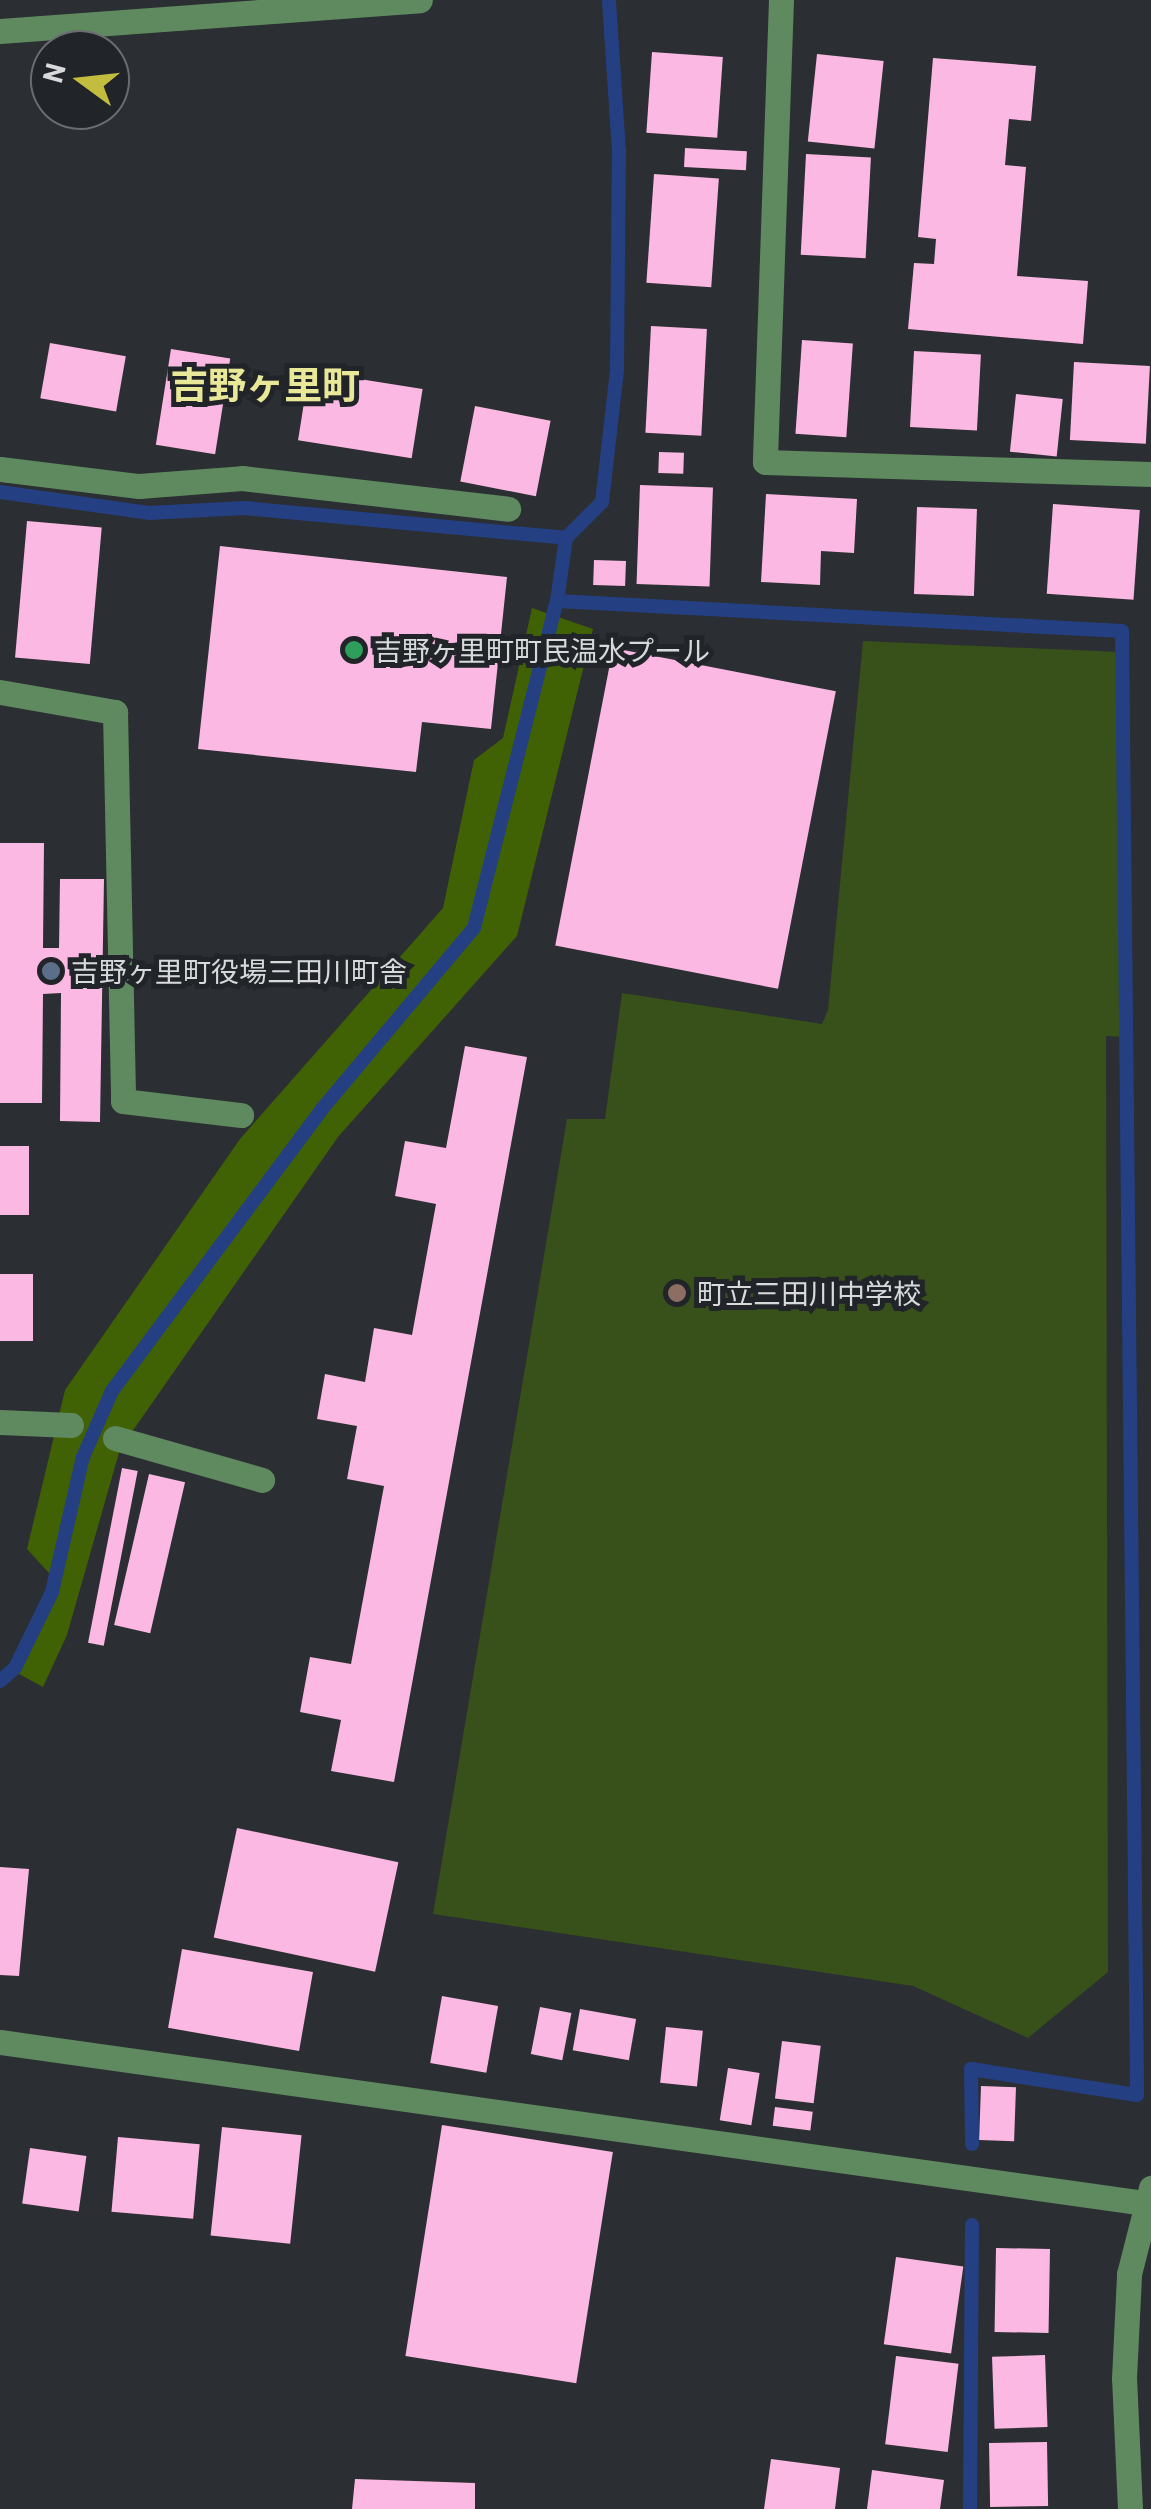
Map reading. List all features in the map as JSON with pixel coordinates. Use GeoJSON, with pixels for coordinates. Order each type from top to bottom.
{"type":"FeatureCollection","features":[{"type":"Feature","properties":{"kind":"street"},"geometry":{"type":"LineString","coordinates":[[0,31],[420,0]]}},
{"type":"Feature","properties":{"kind":"street"},"geometry":{"type":"LineString","coordinates":[[781,0],[765,462],[1151,474]]}},
{"type":"Feature","properties":{"kind":"street"},"geometry":{"type":"LineString","coordinates":[[0,469],[139,486],[242,478],[508,509]]}},
{"type":"Feature","properties":{"kind":"street"},"geometry":{"type":"LineString","coordinates":[[0,692],[115,712],[123,1100],[241,1115]]}},
{"type":"Feature","properties":{"kind":"street"},"geometry":{"type":"LineString","coordinates":[[0,1422],[71,1425]]}},
{"type":"Feature","properties":{"kind":"street"},"geometry":{"type":"LineString","coordinates":[[115,1438],[262,1480]]}},
{"type":"Feature","properties":{"kind":"street"},"geometry":{"type":"LineString","coordinates":[[0,2042],[1150,2198],[1129,2274],[1124,2378],[1130,2509]]}},
{"type":"Feature","properties":{"kind":"green space"},"geometry":{"type":"Polygon","coordinates":[[[532,608],[593,629],[517,936],[338,1137],[120,1449],[67,1635],[43,1687],[19,1674],[59,1584],[27,1549],[65,1390],[240,1139],[443,908],[474,760],[503,738],[532,608]]]}},
{"type":"Feature","properties":{"kind":"green space"},"geometry":{"type":"Polygon","coordinates":[[[863,641],[1120,652],[1122,1037],[1106,1036],[1108,1972],[1028,2038],[913,1986],[433,1914],[567,1119],[605,1119],[622,993],[822,1024],[828,1010],[863,641]]]}},
{"type":"Feature","properties":{"kind":"building"},"geometry":{"type":"Polygon","coordinates":[[[652,52],[723,57],[717,138],[646,133],[652,52]]]}},
{"type":"Feature","properties":{"kind":"building"},"geometry":{"type":"Polygon","coordinates":[[[817,54],[884,61],[874,149],[808,142],[817,54]]]}},
{"type":"Feature","properties":{"kind":"building"},"geometry":{"type":"Polygon","coordinates":[[[933,58],[1036,66],[1031,121],[1009,119],[1005,165],[1026,167],[1017,276],[1088,281],[1083,344],[908,329],[914,263],[934,264],[936,239],[918,237],[933,58]]]}},
{"type":"Feature","properties":{"kind":"building"},"geometry":{"type":"Polygon","coordinates":[[[685,148],[747,151],[746,170],[684,167],[685,148]]]}},
{"type":"Feature","properties":{"kind":"building"},"geometry":{"type":"Polygon","coordinates":[[[806,154],[871,157],[866,258],[801,255],[806,154]]]}},
{"type":"Feature","properties":{"kind":"building"},"geometry":{"type":"Polygon","coordinates":[[[654,174],[719,179],[711,287],[646,283],[654,174]]]}},
{"type":"Feature","properties":{"kind":"building"},"geometry":{"type":"Polygon","coordinates":[[[651,326],[707,329],[701,436],[645,433],[651,326]]]}},
{"type":"Feature","properties":{"kind":"building"},"geometry":{"type":"Polygon","coordinates":[[[802,340],[853,344],[846,437],[795,434],[802,340]]]}},
{"type":"Feature","properties":{"kind":"building"},"geometry":{"type":"Polygon","coordinates":[[[50,343],[126,356],[116,412],[40,398],[50,343]]]}},
{"type":"Feature","properties":{"kind":"building"},"geometry":{"type":"Polygon","coordinates":[[[171,349],[230,358],[215,454],[156,445],[171,349]]]}},
{"type":"Feature","properties":{"kind":"building"},"geometry":{"type":"Polygon","coordinates":[[[914,351],[981,355],[977,430],[910,427],[914,351]]]}},
{"type":"Feature","properties":{"kind":"building"},"geometry":{"type":"Polygon","coordinates":[[[1074,362],[1150,366],[1146,444],[1070,440],[1074,362]]]}},
{"type":"Feature","properties":{"kind":"building"},"geometry":{"type":"Polygon","coordinates":[[[309,371],[423,389],[412,458],[298,440],[309,371]]]}},
{"type":"Feature","properties":{"kind":"building"},"geometry":{"type":"Polygon","coordinates":[[[1016,394],[1063,399],[1057,457],[1010,452],[1016,394]]]}},
{"type":"Feature","properties":{"kind":"building"},"geometry":{"type":"Polygon","coordinates":[[[475,406],[551,421],[536,496],[460,482],[475,406]]]}},
{"type":"Feature","properties":{"kind":"building"},"geometry":{"type":"Polygon","coordinates":[[[659,452],[684,453],[683,474],[658,473],[659,452]]]}},
{"type":"Feature","properties":{"kind":"building"},"geometry":{"type":"Polygon","coordinates":[[[640,485],[713,488],[710,586],[637,584],[640,485]]]}},
{"type":"Feature","properties":{"kind":"building"},"geometry":{"type":"Polygon","coordinates":[[[766,494],[857,499],[854,553],[821,551],[820,585],[761,582],[766,494]]]}},
{"type":"Feature","properties":{"kind":"building"},"geometry":{"type":"Polygon","coordinates":[[[1053,504],[1140,510],[1134,600],[1047,594],[1053,504]]]}},
{"type":"Feature","properties":{"kind":"building"},"geometry":{"type":"Polygon","coordinates":[[[917,507],[977,509],[974,596],[914,594],[917,507]]]}},
{"type":"Feature","properties":{"kind":"building"},"geometry":{"type":"Polygon","coordinates":[[[27,521],[102,528],[90,664],[15,657],[27,521]]]}},
{"type":"Feature","properties":{"kind":"building","name":"吉野ヶ里町町民温水プール"},"geometry":{"type":"Polygon","coordinates":[[[220,546],[507,577],[491,729],[422,722],[416,772],[198,749],[220,546]]]}},
{"type":"Feature","properties":{"kind":"building"},"geometry":{"type":"Polygon","coordinates":[[[594,560],[626,561],[625,586],[593,585],[594,560]]]}},
{"type":"Feature","properties":{"kind":"building"},"geometry":{"type":"Polygon","coordinates":[[[613,648],[836,691],[778,989],[555,945],[613,648]]]}},
{"type":"Feature","properties":{"kind":"building","name":"吉野ヶ里町役場三田川町舎"},"geometry":{"type":"Polygon","coordinates":[[[0,843],[44,843],[43,948],[59,948],[60,879],[104,879],[100,1122],[60,1121],[61,993],[43,994],[42,1103],[0,1103],[0,843]]]}},
{"type":"Feature","properties":{"kind":"building"},"geometry":{"type":"Polygon","coordinates":[[[465,1046],[527,1057],[394,1782],[331,1771],[341,1720],[300,1712],[310,1657],[351,1664],[384,1486],[347,1479],[357,1426],[317,1419],[325,1374],[365,1382],[374,1328],[412,1335],[436,1204],[395,1196],[405,1141],[446,1148],[465,1046]]]}},
{"type":"Feature","properties":{"kind":"building"},"geometry":{"type":"Polygon","coordinates":[[[0,1146],[29,1146],[29,1215],[0,1215],[0,1146]]]}},
{"type":"Feature","properties":{"kind":"building"},"geometry":{"type":"Polygon","coordinates":[[[0,1274],[33,1274],[33,1341],[0,1341],[0,1274]]]}},
{"type":"Feature","properties":{"kind":"building"},"geometry":{"type":"Polygon","coordinates":[[[122,1468],[138,1471],[104,1646],[88,1643],[122,1468]]]}},
{"type":"Feature","properties":{"kind":"building"},"geometry":{"type":"Polygon","coordinates":[[[149,1474],[185,1482],[150,1633],[114,1625],[149,1474]]]}},
{"type":"Feature","properties":{"kind":"building"},"geometry":{"type":"Polygon","coordinates":[[[237,1828],[398,1862],[375,1972],[214,1938],[237,1828]]]}},
{"type":"Feature","properties":{"kind":"building"},"geometry":{"type":"Polygon","coordinates":[[[0,1867],[29,1869],[19,1976],[0,1975],[0,1867]]]}},
{"type":"Feature","properties":{"kind":"building"},"geometry":{"type":"Polygon","coordinates":[[[182,1949],[313,1972],[299,2051],[168,2028],[182,1949]]]}},
{"type":"Feature","properties":{"kind":"building"},"geometry":{"type":"Polygon","coordinates":[[[442,1996],[498,2006],[486,2073],[430,2063],[442,1996]]]}},
{"type":"Feature","properties":{"kind":"building"},"geometry":{"type":"Polygon","coordinates":[[[540,2007],[571,2013],[562,2060],[531,2054],[540,2007]]]}},
{"type":"Feature","properties":{"kind":"building"},"geometry":{"type":"Polygon","coordinates":[[[580,2009],[636,2019],[629,2060],[573,2050],[580,2009]]]}},
{"type":"Feature","properties":{"kind":"building"},"geometry":{"type":"Polygon","coordinates":[[[666,2027],[703,2031],[697,2087],[660,2083],[666,2027]]]}},
{"type":"Feature","properties":{"kind":"building"},"geometry":{"type":"Polygon","coordinates":[[[782,2041],[821,2046],[814,2103],[775,2099],[782,2041]]]}},
{"type":"Feature","properties":{"kind":"building"},"geometry":{"type":"Polygon","coordinates":[[[728,2068],[760,2073],[751,2125],[720,2120],[728,2068]]]}},
{"type":"Feature","properties":{"kind":"building"},"geometry":{"type":"Polygon","coordinates":[[[981,2086],[1016,2087],[1014,2141],[979,2140],[981,2086]]]}},
{"type":"Feature","properties":{"kind":"building"},"geometry":{"type":"Polygon","coordinates":[[[775,2107],[813,2112],[810,2130],[773,2126],[775,2107]]]}},
{"type":"Feature","properties":{"kind":"building"},"geometry":{"type":"Polygon","coordinates":[[[442,2125],[613,2152],[576,2383],[405,2356],[442,2125]]]}},
{"type":"Feature","properties":{"kind":"building"},"geometry":{"type":"Polygon","coordinates":[[[222,2127],[302,2135],[290,2244],[211,2235],[222,2127]]]}},
{"type":"Feature","properties":{"kind":"building"},"geometry":{"type":"Polygon","coordinates":[[[118,2137],[200,2144],[193,2219],[111,2212],[118,2137]]]}},
{"type":"Feature","properties":{"kind":"building"},"geometry":{"type":"Polygon","coordinates":[[[30,2148],[86,2156],[79,2211],[22,2203],[30,2148]]]}},
{"type":"Feature","properties":{"kind":"building"},"geometry":{"type":"Polygon","coordinates":[[[996,2248],[1050,2249],[1049,2333],[995,2332],[996,2248]]]}},
{"type":"Feature","properties":{"kind":"building"},"geometry":{"type":"Polygon","coordinates":[[[896,2257],[963,2266],[951,2354],[884,2344],[896,2257]]]}},
{"type":"Feature","properties":{"kind":"building"},"geometry":{"type":"Polygon","coordinates":[[[1045,2355],[1048,2427],[995,2429],[992,2357],[1045,2355]]]}},
{"type":"Feature","properties":{"kind":"building"},"geometry":{"type":"Polygon","coordinates":[[[896,2356],[959,2364],[948,2452],[885,2444],[896,2356]]]}},
{"type":"Feature","properties":{"kind":"building"},"geometry":{"type":"Polygon","coordinates":[[[1047,2442],[1048,2506],[990,2507],[989,2443],[1047,2442]]]}},
{"type":"Feature","properties":{"kind":"building"},"geometry":{"type":"Polygon","coordinates":[[[771,2459],[840,2468],[835,2509],[764,2509],[771,2459]]]}},
{"type":"Feature","properties":{"kind":"building"},"geometry":{"type":"Polygon","coordinates":[[[872,2470],[944,2480],[940,2509],[867,2509],[872,2470]]]}},
{"type":"Feature","properties":{"kind":"building"},"geometry":{"type":"Polygon","coordinates":[[[355,2479],[475,2483],[475,2509],[352,2509],[355,2479]]]}},
{"type":"Feature","properties":{"kind":"waterway"},"geometry":{"type":"LineString","coordinates":[[0,1681],[15,1668],[52,1592],[83,1457],[112,1391],[322,1109],[474,928],[557,601],[566,538],[602,502],[617,371],[619,152],[609,0]]}},
{"type":"Feature","properties":{"kind":"waterway"},"geometry":{"type":"LineString","coordinates":[[0,492],[149,513],[244,508],[566,538]]}},
{"type":"Feature","properties":{"kind":"waterway"},"geometry":{"type":"LineString","coordinates":[[557,601],[1122,631],[1137,2095],[971,2069],[972,2144]]}},
{"type":"Feature","properties":{"kind":"waterway"},"geometry":{"type":"LineString","coordinates":[[970,2509],[972,2225]]}},
{"type":"Feature","properties":{"kind":"place","name":"吉野ヶ里町町民温水プール"},"geometry":{"type":"Point","coordinates":[354,650]}},
{"type":"Feature","properties":{"kind":"place","name":"吉野ヶ里町役場三田川町舎"},"geometry":{"type":"Point","coordinates":[51,971]}},
{"type":"Feature","properties":{"kind":"place","name":"町立三田川中学校"},"geometry":{"type":"Point","coordinates":[677,1293]}},
{"type":"Feature","properties":{"kind":"district","name":"吉野ヶ里町"},"geometry":{"type":"Point","coordinates":[265,385]}}]}
